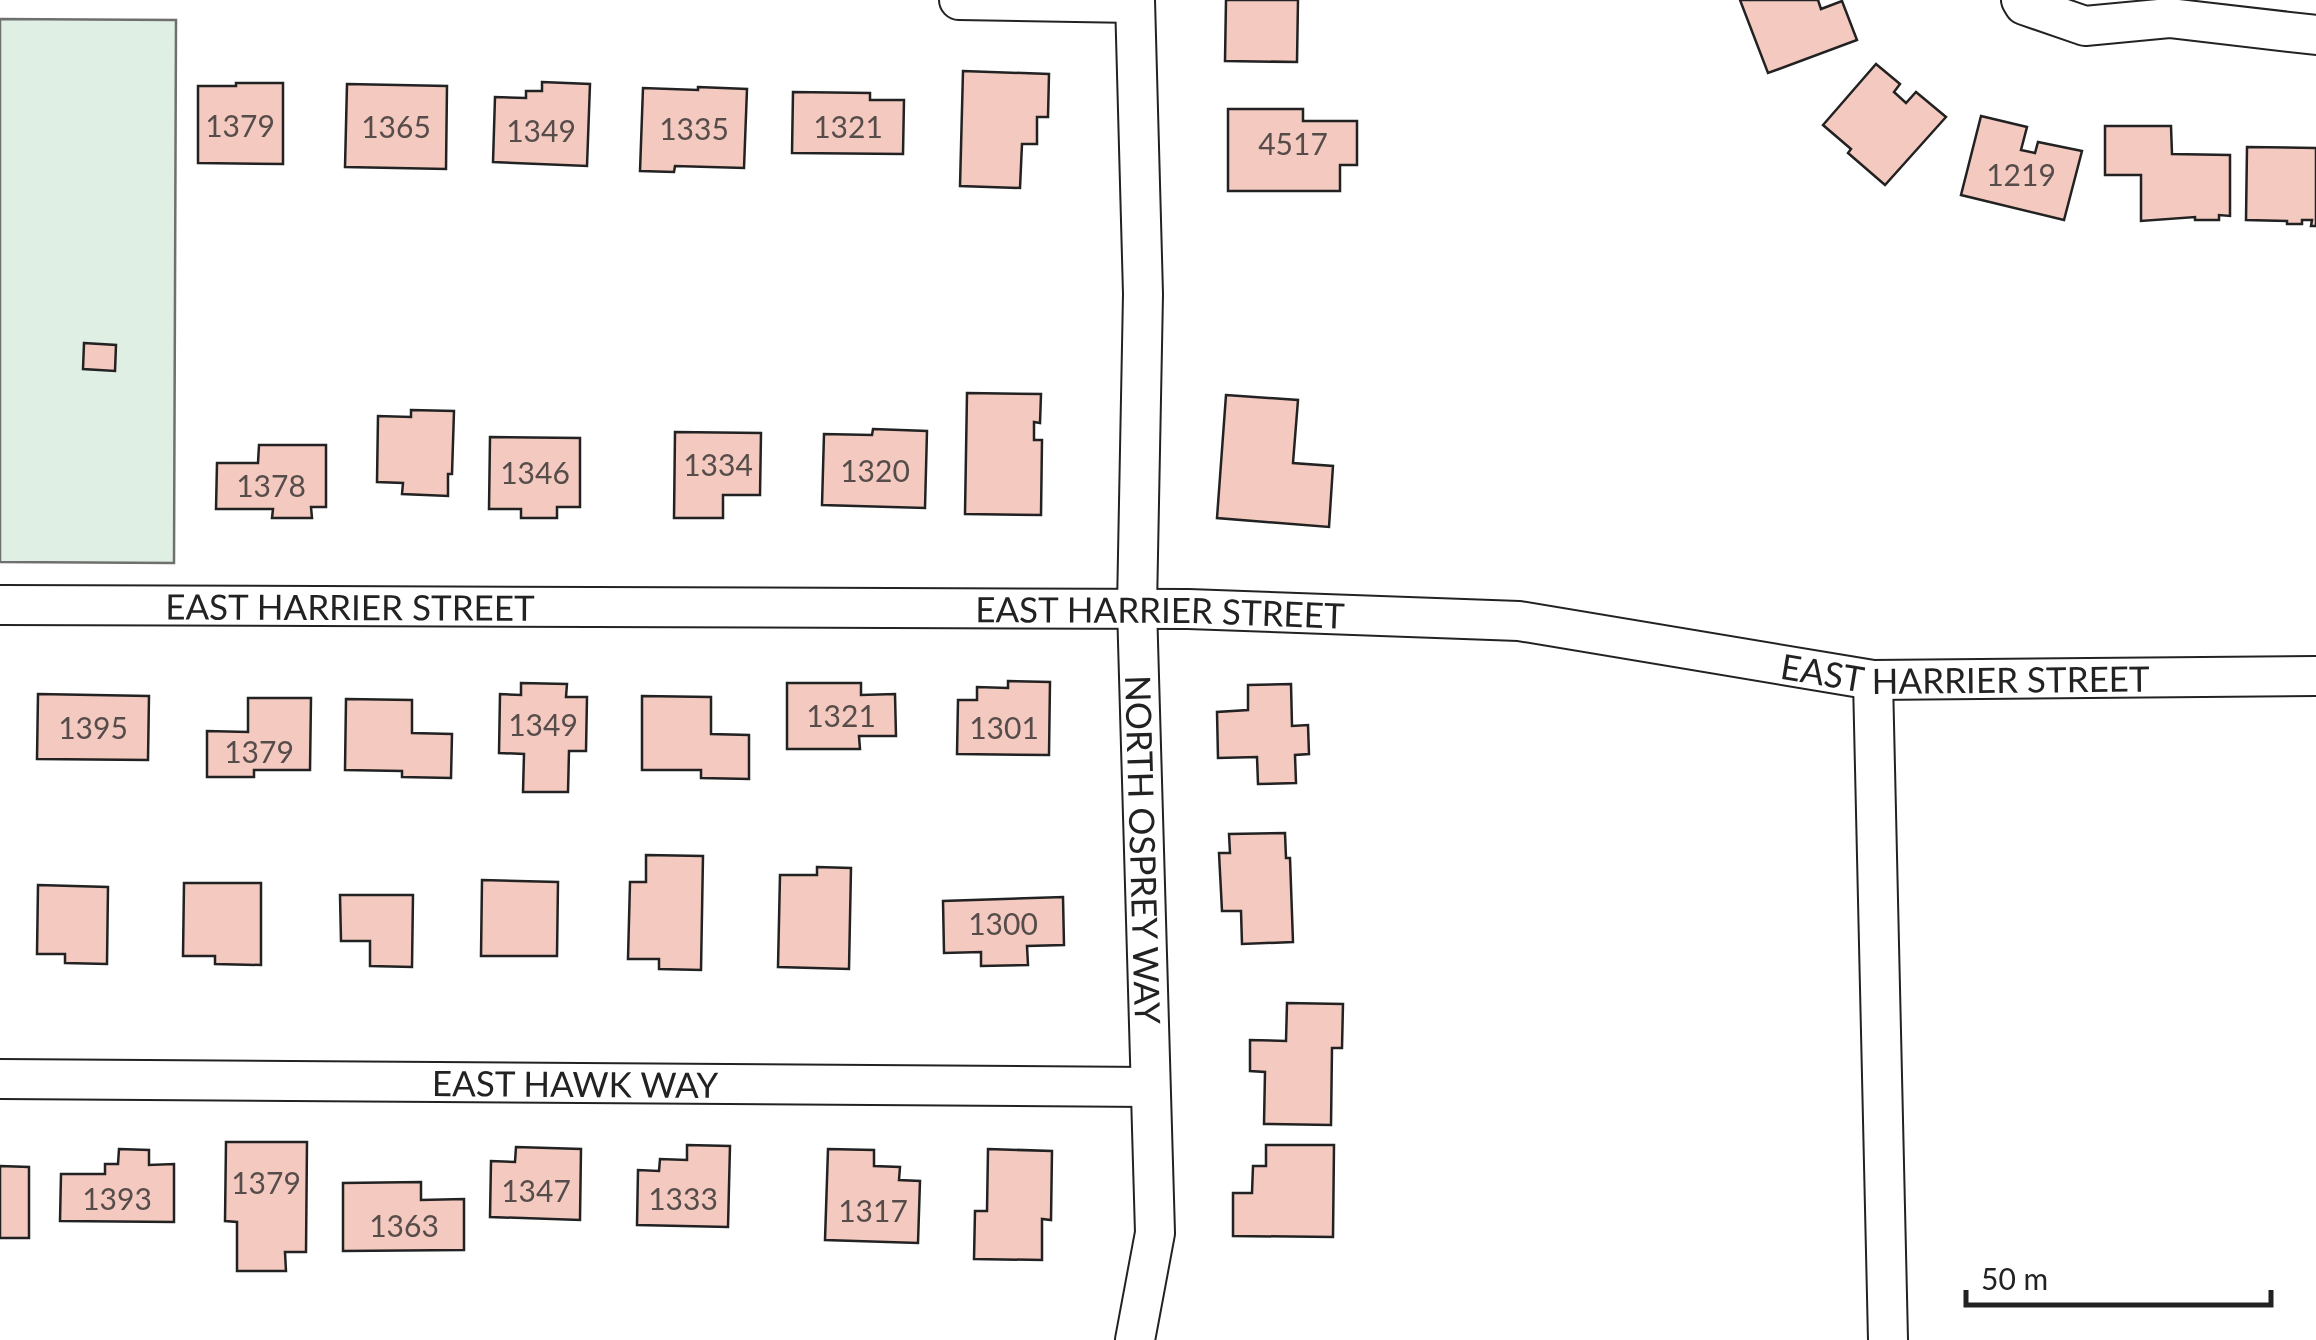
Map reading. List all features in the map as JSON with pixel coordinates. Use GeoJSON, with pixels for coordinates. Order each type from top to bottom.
{"type":"FeatureCollection","features":[{"type":"Feature","properties":{"kind":"street"},"geometry":{"type":"LineString","coordinates":[[959,0],[1135,1]]}},
{"type":"Feature","properties":{"kind":"street","name":"NORTH OSPREY WAY"},"geometry":{"type":"LineString","coordinates":[[1135,1],[1143,294],[1136,607],[1155,1233],[1136,1340]]}},
{"type":"Feature","properties":{"kind":"street"},"geometry":{"type":"LineString","coordinates":[[2022,3],[2085,26],[2169,18],[2316,35]]}},
{"type":"Feature","properties":{"kind":"street","name":"EAST HARRIER STREET"},"geometry":{"type":"LineString","coordinates":[[0,604],[1136,607],[1519,620],[1873,680],[2316,676]]}},
{"type":"Feature","properties":{"kind":"street"},"geometry":{"type":"LineString","coordinates":[[1873,680],[1888,1340]]}},
{"type":"Feature","properties":{"kind":"street","name":"EAST HAWK WAY"},"geometry":{"type":"LineString","coordinates":[[0,1080],[1150,1087]]}},
{"type":"Feature","properties":{"kind":"green space"},"geometry":{"type":"Polygon","coordinates":[[[0,19],[176,20],[174,563],[0,562],[0,19]]]}},
{"type":"Feature","properties":{"kind":"building"},"geometry":{"type":"Polygon","coordinates":[[[1226,0],[1298,0],[1297,62],[1225,61],[1226,0]]]}},
{"type":"Feature","properties":{"kind":"building"},"geometry":{"type":"Polygon","coordinates":[[[1740,0],[1818,0],[1821,9],[1842,1],[1857,40],[1768,73],[1740,0]]]}},
{"type":"Feature","properties":{"kind":"building"},"geometry":{"type":"Polygon","coordinates":[[[1876,64],[1900,84],[1894,92],[1906,103],[1916,92],[1946,117],[1885,185],[1823,125],[1876,64]]]}},
{"type":"Feature","properties":{"kind":"building"},"geometry":{"type":"Polygon","coordinates":[[[963,71],[1049,74],[1048,117],[1037,117],[1037,144],[1022,144],[1020,188],[960,186],[963,71]]]}},
{"type":"Feature","properties":{"kind":"building"},"geometry":{"type":"Polygon","coordinates":[[[542,82],[590,84],[587,166],[493,162],[495,97],[526,98],[526,91],[542,91],[542,82]]]}},
{"type":"Feature","properties":{"kind":"building"},"geometry":{"type":"Polygon","coordinates":[[[283,83],[283,164],[198,163],[198,86],[283,83]]]}},
{"type":"Feature","properties":{"kind":"building"},"geometry":{"type":"Polygon","coordinates":[[[347,84],[447,86],[446,169],[345,167],[347,84]]]}},
{"type":"Feature","properties":{"kind":"building"},"geometry":{"type":"Polygon","coordinates":[[[643,88],[747,89],[744,168],[675,166],[674,172],[640,171],[643,88]]]}},
{"type":"Feature","properties":{"kind":"building"},"geometry":{"type":"Polygon","coordinates":[[[793,92],[870,93],[870,100],[904,100],[903,154],[792,153],[793,92]]]}},
{"type":"Feature","properties":{"kind":"building"},"geometry":{"type":"Polygon","coordinates":[[[1228,109],[1303,109],[1303,121],[1357,121],[1357,165],[1340,165],[1340,191],[1228,191],[1228,109]]]}},
{"type":"Feature","properties":{"kind":"building"},"geometry":{"type":"Polygon","coordinates":[[[1981,116],[2027,127],[2021,150],[2035,153],[2038,142],[2082,151],[2064,220],[1961,195],[1981,116]]]}},
{"type":"Feature","properties":{"kind":"building"},"geometry":{"type":"Polygon","coordinates":[[[2105,126],[2171,126],[2172,154],[2230,155],[2230,216],[2219,215],[2219,220],[2195,217],[2141,221],[2141,175],[2105,175],[2105,126]]]}},
{"type":"Feature","properties":{"kind":"building"},"geometry":{"type":"Polygon","coordinates":[[[2247,147],[2316,148],[2316,226],[2311,226],[2312,220],[2287,224],[2246,220],[2247,147]]]}},
{"type":"Feature","properties":{"kind":"building"},"geometry":{"type":"Polygon","coordinates":[[[84,343],[116,345],[115,371],[83,369],[84,343]]]}},
{"type":"Feature","properties":{"kind":"building"},"geometry":{"type":"Polygon","coordinates":[[[967,393],[1041,394],[1040,423],[1034,422],[1034,440],[1042,440],[1041,515],[965,514],[967,393]]]}},
{"type":"Feature","properties":{"kind":"building"},"geometry":{"type":"Polygon","coordinates":[[[1226,395],[1298,400],[1293,463],[1333,466],[1329,527],[1217,518],[1226,395]]]}},
{"type":"Feature","properties":{"kind":"building"},"geometry":{"type":"Polygon","coordinates":[[[411,410],[454,411],[448,496],[402,494],[403,483],[377,482],[378,416],[411,417],[411,410]]]}},
{"type":"Feature","properties":{"kind":"building"},"geometry":{"type":"Polygon","coordinates":[[[873,429],[927,431],[925,508],[822,505],[824,434],[872,435],[873,429]]]}},
{"type":"Feature","properties":{"kind":"building"},"geometry":{"type":"Polygon","coordinates":[[[675,432],[761,433],[760,495],[723,495],[723,518],[674,518],[675,432]]]}},
{"type":"Feature","properties":{"kind":"building"},"geometry":{"type":"Polygon","coordinates":[[[490,437],[580,438],[580,507],[557,507],[557,518],[521,518],[521,509],[489,509],[490,437]]]}},
{"type":"Feature","properties":{"kind":"building"},"geometry":{"type":"Polygon","coordinates":[[[259,445],[326,445],[326,507],[311,507],[312,518],[272,518],[273,509],[216,509],[217,463],[258,463],[259,445]]]}},
{"type":"Feature","properties":{"kind":"building"},"geometry":{"type":"Polygon","coordinates":[[[1008,681],[1050,682],[1049,755],[957,754],[958,700],[977,700],[977,687],[1008,688],[1008,681]]]}},
{"type":"Feature","properties":{"kind":"building"},"geometry":{"type":"Polygon","coordinates":[[[521,683],[567,684],[566,697],[587,697],[586,751],[569,751],[568,792],[523,792],[524,754],[499,753],[500,694],[521,695],[521,683]]]}},
{"type":"Feature","properties":{"kind":"building"},"geometry":{"type":"Polygon","coordinates":[[[787,683],[861,683],[861,695],[895,694],[896,736],[859,736],[860,749],[787,749],[787,683]]]}},
{"type":"Feature","properties":{"kind":"building"},"geometry":{"type":"Polygon","coordinates":[[[1291,684],[1292,726],[1308,725],[1309,754],[1295,755],[1296,783],[1258,784],[1257,757],[1218,758],[1217,712],[1248,710],[1248,685],[1291,684]]]}},
{"type":"Feature","properties":{"kind":"building"},"geometry":{"type":"Polygon","coordinates":[[[38,694],[149,696],[148,760],[37,759],[38,694]]]}},
{"type":"Feature","properties":{"kind":"building"},"geometry":{"type":"Polygon","coordinates":[[[642,696],[711,697],[711,734],[749,735],[749,779],[701,778],[701,770],[642,770],[642,696]]]}},
{"type":"Feature","properties":{"kind":"building"},"geometry":{"type":"Polygon","coordinates":[[[248,698],[311,698],[310,770],[254,770],[254,777],[207,777],[207,731],[248,732],[248,698]]]}},
{"type":"Feature","properties":{"kind":"building"},"geometry":{"type":"Polygon","coordinates":[[[346,699],[412,700],[412,733],[452,734],[451,778],[402,777],[402,771],[345,770],[346,699]]]}},
{"type":"Feature","properties":{"kind":"building"},"geometry":{"type":"Polygon","coordinates":[[[1285,833],[1286,858],[1290,858],[1293,942],[1242,944],[1241,911],[1222,911],[1219,853],[1230,853],[1229,834],[1285,833]]]}},
{"type":"Feature","properties":{"kind":"building"},"geometry":{"type":"Polygon","coordinates":[[[646,855],[703,856],[701,970],[659,969],[659,959],[628,959],[630,882],[646,882],[646,855]]]}},
{"type":"Feature","properties":{"kind":"building"},"geometry":{"type":"Polygon","coordinates":[[[817,867],[851,868],[849,969],[778,967],[780,875],[817,875],[817,867]]]}},
{"type":"Feature","properties":{"kind":"building"},"geometry":{"type":"Polygon","coordinates":[[[482,880],[558,882],[557,956],[481,956],[482,880]]]}},
{"type":"Feature","properties":{"kind":"building"},"geometry":{"type":"Polygon","coordinates":[[[184,883],[261,883],[261,965],[215,964],[215,956],[183,956],[184,883]]]}},
{"type":"Feature","properties":{"kind":"building"},"geometry":{"type":"Polygon","coordinates":[[[38,885],[108,887],[107,964],[65,963],[65,954],[37,954],[38,885]]]}},
{"type":"Feature","properties":{"kind":"building"},"geometry":{"type":"Polygon","coordinates":[[[340,895],[413,895],[412,967],[370,966],[370,941],[341,941],[340,895]]]}},
{"type":"Feature","properties":{"kind":"building"},"geometry":{"type":"Polygon","coordinates":[[[1063,897],[1064,945],[1027,946],[1028,965],[981,966],[981,952],[944,953],[943,901],[1063,897]]]}},
{"type":"Feature","properties":{"kind":"building"},"geometry":{"type":"Polygon","coordinates":[[[1287,1003],[1343,1004],[1342,1048],[1332,1048],[1331,1125],[1264,1124],[1265,1072],[1250,1071],[1250,1040],[1286,1041],[1287,1003]]]}},
{"type":"Feature","properties":{"kind":"building"},"geometry":{"type":"Polygon","coordinates":[[[226,1142],[307,1142],[306,1252],[285,1252],[286,1271],[237,1271],[237,1222],[225,1221],[226,1142]]]}},
{"type":"Feature","properties":{"kind":"building"},"geometry":{"type":"Polygon","coordinates":[[[687,1145],[730,1146],[728,1227],[637,1225],[638,1170],[659,1171],[660,1159],[687,1160],[687,1145]]]}},
{"type":"Feature","properties":{"kind":"building"},"geometry":{"type":"Polygon","coordinates":[[[1266,1145],[1334,1145],[1333,1237],[1233,1236],[1233,1193],[1252,1193],[1253,1166],[1266,1166],[1266,1145]]]}},
{"type":"Feature","properties":{"kind":"building"},"geometry":{"type":"Polygon","coordinates":[[[516,1147],[581,1149],[580,1220],[490,1217],[491,1161],[515,1162],[516,1147]]]}},
{"type":"Feature","properties":{"kind":"building"},"geometry":{"type":"Polygon","coordinates":[[[119,1149],[149,1150],[149,1165],[174,1164],[174,1222],[60,1221],[61,1174],[105,1174],[105,1164],[118,1164],[119,1149]]]}},
{"type":"Feature","properties":{"kind":"building"},"geometry":{"type":"Polygon","coordinates":[[[828,1149],[874,1150],[874,1166],[900,1167],[899,1180],[920,1181],[918,1243],[825,1240],[828,1149]]]}},
{"type":"Feature","properties":{"kind":"building"},"geometry":{"type":"Polygon","coordinates":[[[988,1149],[1052,1151],[1051,1220],[1042,1219],[1042,1260],[974,1259],[975,1211],[987,1211],[988,1149]]]}},
{"type":"Feature","properties":{"kind":"building"},"geometry":{"type":"Polygon","coordinates":[[[0,1166],[29,1167],[29,1238],[0,1238],[0,1166]]]}},
{"type":"Feature","properties":{"kind":"building"},"geometry":{"type":"Polygon","coordinates":[[[421,1182],[421,1200],[464,1199],[464,1250],[343,1251],[343,1183],[421,1182]]]}}]}
